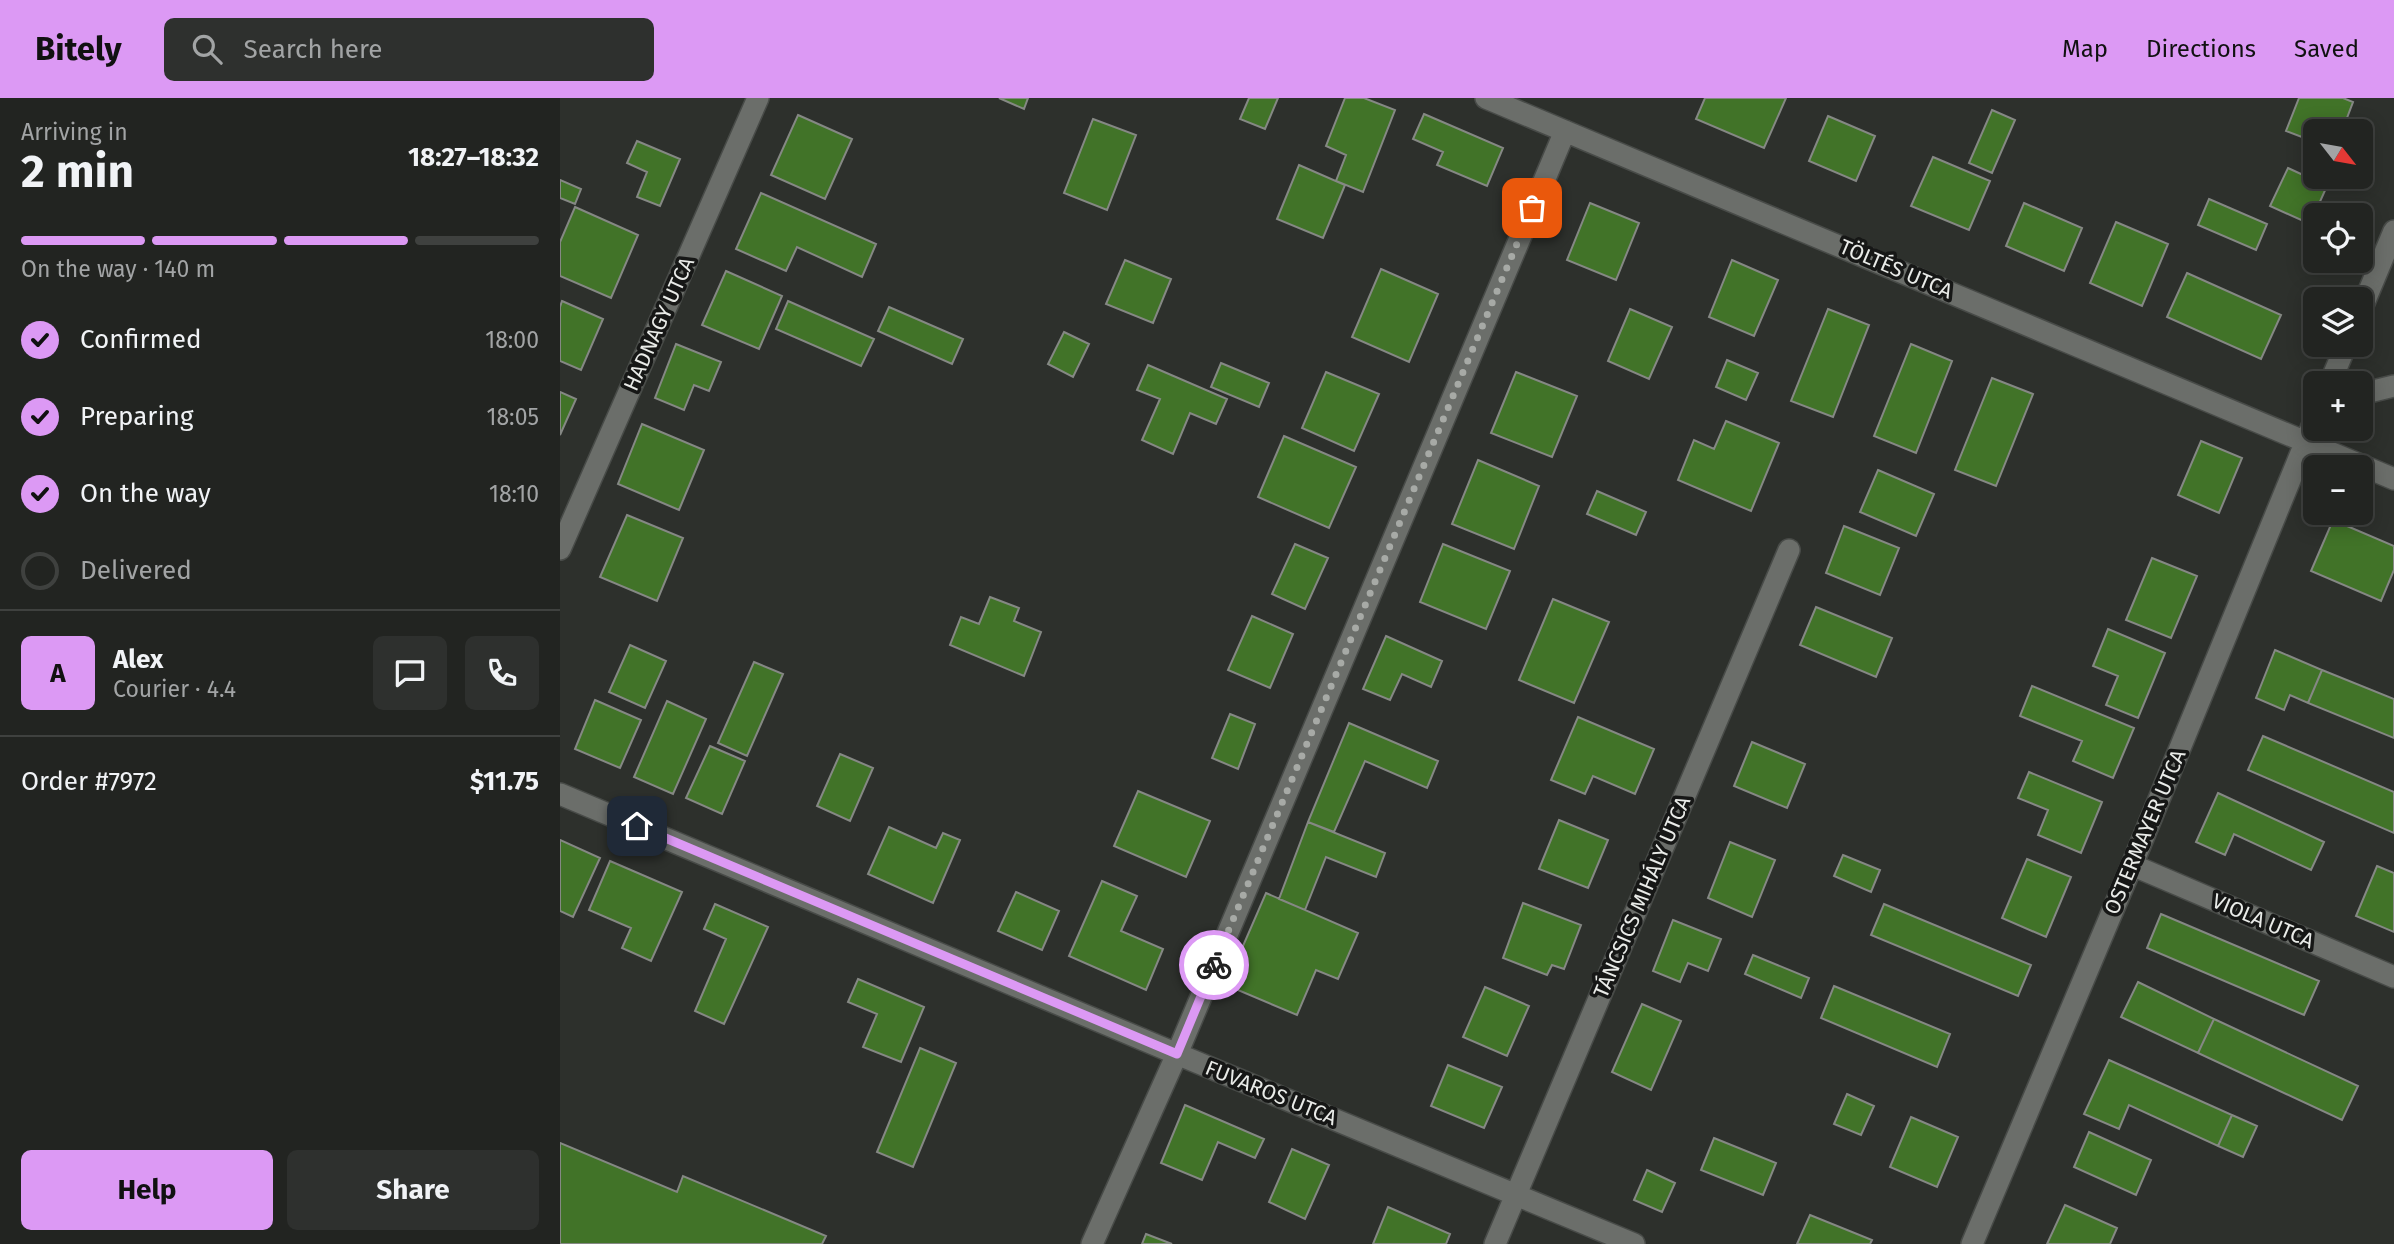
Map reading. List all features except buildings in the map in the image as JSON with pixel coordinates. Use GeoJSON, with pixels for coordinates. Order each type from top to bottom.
{"type":"FeatureCollection","features":[{"type":"Feature","properties":{"kind":"street","name":"HADNAGY UTCA"},"geometry":{"type":"LineString","coordinates":[[560,550],[758,98]]}},
{"type":"Feature","properties":{"kind":"street","name":"TÖLTÉS UTCA"},"geometry":{"type":"LineString","coordinates":[[1486,98],[2303,439]]}},
{"type":"Feature","properties":{"kind":"street"},"geometry":{"type":"LineString","coordinates":[[1092,1244],[1177,1054],[1565,131]]}},
{"type":"Feature","properties":{"kind":"street"},"geometry":{"type":"LineString","coordinates":[[2371,287],[2394,231]]}},
{"type":"Feature","properties":{"kind":"street"},"geometry":{"type":"LineString","coordinates":[[2373,391],[2394,386]]}},
{"type":"Feature","properties":{"kind":"street","name":"OSTERMAYER UTCA"},"geometry":{"type":"LineString","coordinates":[[1972,1244],[2132,866],[2306,441]]}},
{"type":"Feature","properties":{"kind":"street","name":"TÖLTÉS UTCA"},"geometry":{"type":"LineString","coordinates":[[2308,441],[2394,479]]}},
{"type":"Feature","properties":{"kind":"street","name":"TÁNCSICS MIHÁLY UTCA"},"geometry":{"type":"LineString","coordinates":[[1495,1244],[1789,550]]}},
{"type":"Feature","properties":{"kind":"street","name":"FUVAROS UTCA"},"geometry":{"type":"LineString","coordinates":[[560,793],[1634,1244]]}},
{"type":"Feature","properties":{"kind":"street","name":"VIOLA UTCA"},"geometry":{"type":"LineString","coordinates":[[2132,866],[2394,977]]}},
{"type":"Feature","properties":{"kind":"way so far"},"geometry":{"type":"LineString","coordinates":[[1214,965],[1532,208]]}},
{"type":"Feature","properties":{"kind":"route"},"geometry":{"type":"LineString","coordinates":[[637,826],[1177,1054],[1214,965]]}}]}
